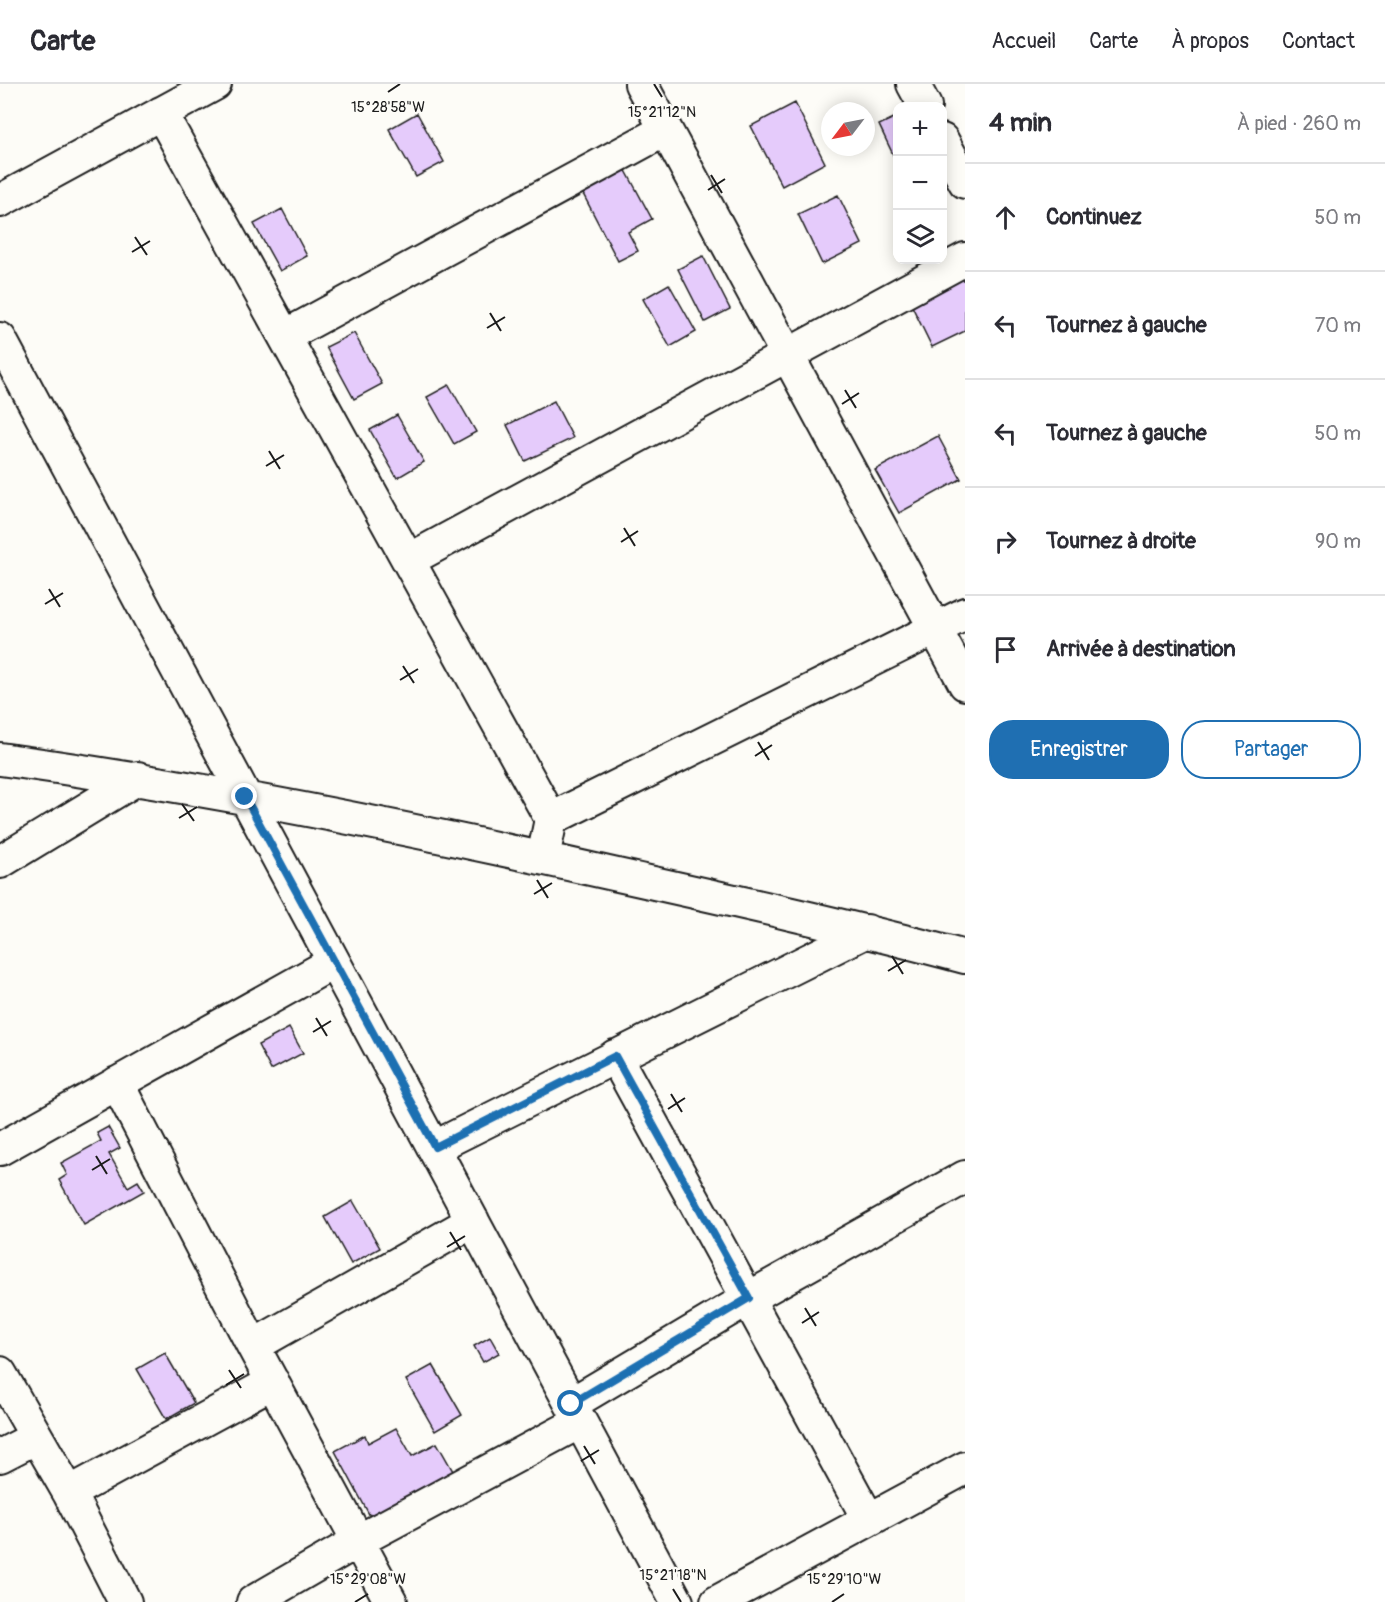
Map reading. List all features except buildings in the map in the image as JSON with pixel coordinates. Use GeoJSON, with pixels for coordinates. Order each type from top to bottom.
{"type":"FeatureCollection","features":[{"type":"Feature","properties":{"kind":"street"},"geometry":{"type":"LineString","coordinates":[[0,201],[215,84]]}},
{"type":"Feature","properties":{"kind":"street"},"geometry":{"type":"LineString","coordinates":[[641,84],[965,684]]}},
{"type":"Feature","properties":{"kind":"street"},"geometry":{"type":"LineString","coordinates":[[913,84],[923,102]]}},
{"type":"Feature","properties":{"kind":"street"},"geometry":{"type":"LineString","coordinates":[[161,113],[551,819],[543,858]]}},
{"type":"Feature","properties":{"kind":"street"},"geometry":{"type":"LineString","coordinates":[[285,336],[665,130]]}},
{"type":"Feature","properties":{"kind":"street"},"geometry":{"type":"LineString","coordinates":[[947,149],[965,182]]}},
{"type":"Feature","properties":{"kind":"street"},"geometry":{"type":"LineString","coordinates":[[409,560],[965,260]]}},
{"type":"Feature","properties":{"kind":"street"},"geometry":{"type":"LineString","coordinates":[[0,339],[677,1602]]}},
{"type":"Feature","properties":{"kind":"street"},"geometry":{"type":"LineString","coordinates":[[551,819],[965,614]]}},
{"type":"Feature","properties":{"kind":"street"},"geometry":{"type":"LineString","coordinates":[[0,759],[138,778],[245,797],[543,858],[867,931],[965,957]]}},
{"type":"Feature","properties":{"kind":"street"},"geometry":{"type":"LineString","coordinates":[[0,862],[138,778]]}},
{"type":"Feature","properties":{"kind":"street"},"geometry":{"type":"LineString","coordinates":[[435,1147],[867,931]]}},
{"type":"Feature","properties":{"kind":"street"},"geometry":{"type":"LineString","coordinates":[[0,1149],[334,962]]}},
{"type":"Feature","properties":{"kind":"street"},"geometry":{"type":"LineString","coordinates":[[615,1056],[869,1520]]}},
{"type":"Feature","properties":{"kind":"street"},"geometry":{"type":"LineString","coordinates":[[117,1083],[253,1346],[391,1602]]}},
{"type":"Feature","properties":{"kind":"street"},"geometry":{"type":"LineString","coordinates":[[253,1602],[576,1413],[749,1298],[965,1177]]}},
{"type":"Feature","properties":{"kind":"street"},"geometry":{"type":"LineString","coordinates":[[253,1346],[473,1221]]}},
{"type":"Feature","properties":{"kind":"street"},"geometry":{"type":"LineString","coordinates":[[0,1372],[35,1438],[69,1493],[125,1602]]}},
{"type":"Feature","properties":{"kind":"street"},"geometry":{"type":"LineString","coordinates":[[69,1493],[273,1382]]}},
{"type":"Feature","properties":{"kind":"street"},"geometry":{"type":"LineString","coordinates":[[0,1456],[35,1438]]}},
{"type":"Feature","properties":{"kind":"street"},"geometry":{"type":"LineString","coordinates":[[717,1602],[869,1520],[962,1479]]}},
{"type":"Feature","properties":{"kind":"route"},"geometry":{"type":"LineString","coordinates":[[245,797],[435,1147],[615,1056],[749,1298],[571,1404]]}}]}
